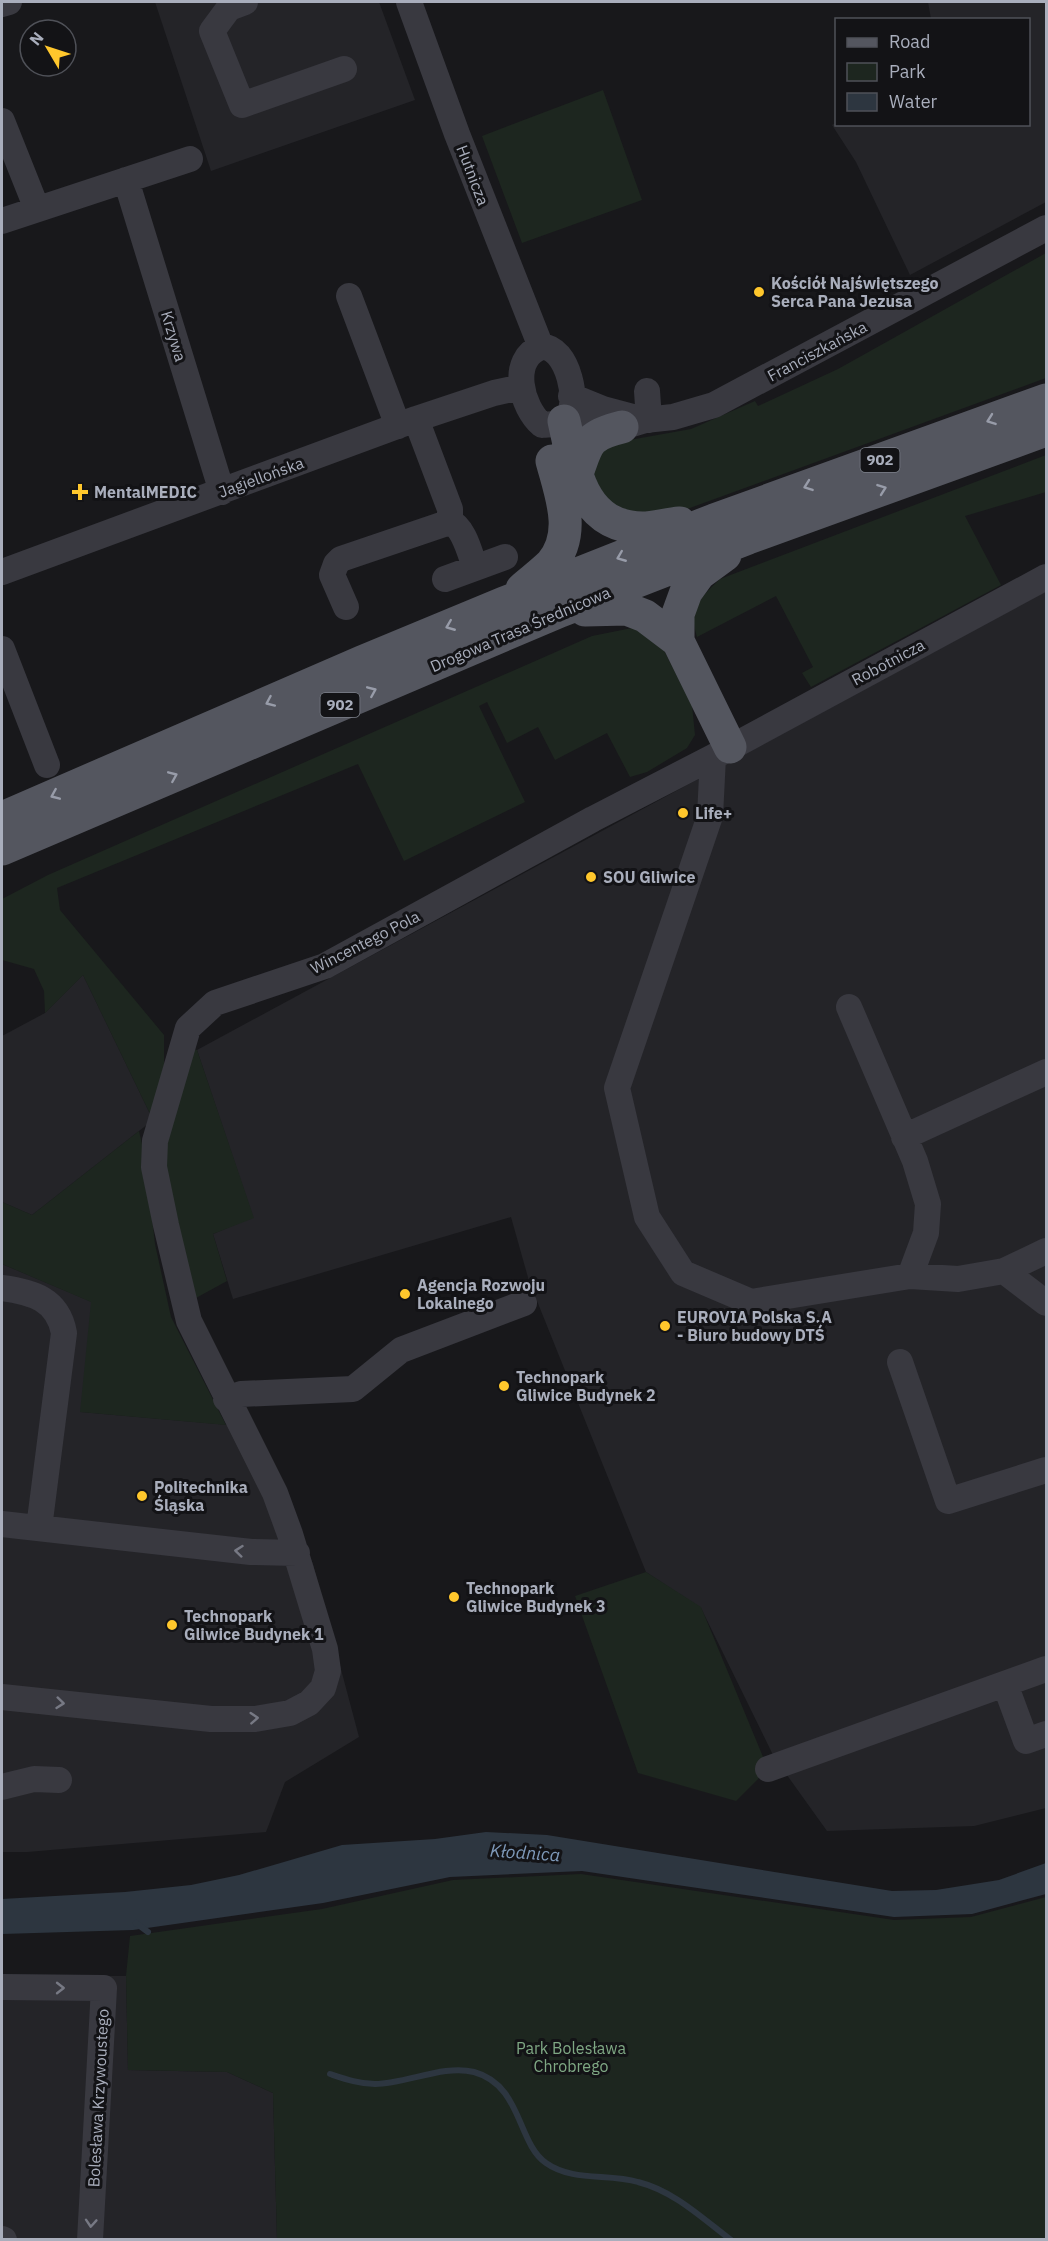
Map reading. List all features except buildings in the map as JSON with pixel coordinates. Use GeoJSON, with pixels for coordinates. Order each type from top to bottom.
{"type":"FeatureCollection","features":[{"type":"Feature","properties":{"kind":"main road","name":"Drogowa Trasa Średnicowa"},"geometry":{"type":"LineString","coordinates":[[2,818],[352,666],[504,603],[714,520],[1047,400]]}},
{"type":"Feature","properties":{"kind":"main road"},"geometry":{"type":"LineString","coordinates":[[561,415],[576,476],[584,493],[593,506],[617,524],[643,528],[714,520]]}},
{"type":"Feature","properties":{"kind":"main road"},"geometry":{"type":"LineString","coordinates":[[504,603],[550,564],[560,551],[564,538],[566,520],[563,504],[561,415]]}},
{"type":"Feature","properties":{"kind":"main road"},"geometry":{"type":"LineString","coordinates":[[576,476],[584,451],[592,438],[605,431],[639,422]]}},
{"type":"Feature","properties":{"kind":"main road","name":"Drogowa Trasa Średnicowa"},"geometry":{"type":"LineString","coordinates":[[2,849],[560,611],[748,538],[1047,430]]}},
{"type":"Feature","properties":{"kind":"main road"},"geometry":{"type":"LineString","coordinates":[[722,752],[678,641],[678,614],[686,592],[699,574],[748,538]]}},
{"type":"Feature","properties":{"kind":"main road"},"geometry":{"type":"LineString","coordinates":[[560,611],[627,609],[645,616],[678,641]]}},
{"type":"Feature","properties":{"kind":"main road"},"geometry":{"type":"LineString","coordinates":[[2,870],[119,799]]}},
{"type":"Feature","properties":{"kind":"street"},"geometry":{"type":"LineString","coordinates":[[2,4],[9,2]]}},
{"type":"Feature","properties":{"kind":"street"},"geometry":{"type":"LineString","coordinates":[[245,2],[229,8],[212,31],[242,105],[344,69]]}},
{"type":"Feature","properties":{"kind":"street","name":"Hutnicza"},"geometry":{"type":"LineString","coordinates":[[409,2],[457,134],[541,347]]}},
{"type":"Feature","properties":{"kind":"street"},"geometry":{"type":"LineString","coordinates":[[2,121],[36,209]]}},
{"type":"Feature","properties":{"kind":"street"},"geometry":{"type":"LineString","coordinates":[[2,220],[190,159]]}},
{"type":"Feature","properties":{"kind":"street","name":"Krzywa"},"geometry":{"type":"LineString","coordinates":[[126,180],[222,492]]}},
{"type":"Feature","properties":{"kind":"street","name":"Franciszkańska"},"geometry":{"type":"LineString","coordinates":[[561,415],[588,425],[639,422],[673,417],[714,405],[1047,228]]}},
{"type":"Feature","properties":{"kind":"street"},"geometry":{"type":"LineString","coordinates":[[350,296],[407,423],[450,509],[450,522]]}},
{"type":"Feature","properties":{"kind":"street"},"geometry":{"type":"LineString","coordinates":[[541,347],[558,353],[566,366],[561,415],[527,406],[522,387],[522,370],[526,358],[533,350],[541,347]]}},
{"type":"Feature","properties":{"kind":"street","name":"Jagiellońska"},"geometry":{"type":"LineString","coordinates":[[2,572],[407,423],[494,393],[522,387]]}},
{"type":"Feature","properties":{"kind":"street"},"geometry":{"type":"LineString","coordinates":[[639,422],[647,390]]}},
{"type":"Feature","properties":{"kind":"street"},"geometry":{"type":"LineString","coordinates":[[346,607],[332,575],[336,564],[341,559],[450,522],[456,524],[460,530],[475,567]]}},
{"type":"Feature","properties":{"kind":"street"},"geometry":{"type":"LineString","coordinates":[[445,579],[505,557]]}},
{"type":"Feature","properties":{"kind":"street","name":"Robotnicza"},"geometry":{"type":"LineString","coordinates":[[722,752],[1047,577]]}},
{"type":"Feature","properties":{"kind":"street"},"geometry":{"type":"LineString","coordinates":[[2,649],[47,765]]}},
{"type":"Feature","properties":{"kind":"street"},"geometry":{"type":"LineString","coordinates":[[722,752],[710,816],[617,1088],[647,1217],[683,1273],[751,1302],[910,1276],[958,1279],[1004,1271],[1047,1251]]}},
{"type":"Feature","properties":{"kind":"street","name":"Wincentego Pola"},"geometry":{"type":"LineString","coordinates":[[2,1697],[211,1719],[255,1719],[290,1713],[309,1703],[322,1688],[328,1671],[325,1649],[297,1553],[275,1493],[189,1321],[154,1167],[155,1141],[188,1028],[215,1003],[325,966],[583,824],[722,752]]}},
{"type":"Feature","properties":{"kind":"street"},"geometry":{"type":"LineString","coordinates":[[849,1007],[915,1161],[928,1204],[926,1233],[910,1276]]}},
{"type":"Feature","properties":{"kind":"street"},"geometry":{"type":"LineString","coordinates":[[904,1137],[1047,1072]]}},
{"type":"Feature","properties":{"kind":"street"},"geometry":{"type":"LineString","coordinates":[[1004,1271],[1047,1303]]}},
{"type":"Feature","properties":{"kind":"street"},"geometry":{"type":"LineString","coordinates":[[2,1288],[22,1291],[40,1298],[53,1307],[60,1316],[64,1333],[39,1528]]}},
{"type":"Feature","properties":{"kind":"street"},"geometry":{"type":"LineString","coordinates":[[226,1399],[241,1394],[353,1389],[401,1350],[524,1303]]}},
{"type":"Feature","properties":{"kind":"street"},"geometry":{"type":"LineString","coordinates":[[900,1362],[948,1501],[1047,1470]]}},
{"type":"Feature","properties":{"kind":"street"},"geometry":{"type":"LineString","coordinates":[[2,1524],[251,1552],[297,1553]]}},
{"type":"Feature","properties":{"kind":"street"},"geometry":{"type":"LineString","coordinates":[[768,1769],[1047,1669]]}},
{"type":"Feature","properties":{"kind":"street"},"geometry":{"type":"LineString","coordinates":[[1005,1684],[1026,1741],[1047,1734]]}},
{"type":"Feature","properties":{"kind":"street"},"geometry":{"type":"LineString","coordinates":[[2,1787],[34,1779],[59,1780]]}},
{"type":"Feature","properties":{"kind":"street","name":"Bolesława Krzywoustego"},"geometry":{"type":"LineString","coordinates":[[2,1988],[104,1988],[90,2240]]}},
{"type":"Feature","properties":{"kind":"shaded area"},"geometry":{"type":"Polygon","coordinates":[[[155,2],[379,2],[415,100],[211,171],[155,2]]]}},
{"type":"Feature","properties":{"kind":"shaded area"},"geometry":{"type":"Polygon","coordinates":[[[928,2],[1046,2],[1046,202],[910,275],[856,162],[832,125],[1030,126],[1030,18],[931,18],[928,2]]]}},
{"type":"Feature","properties":{"kind":"shaded area"},"geometry":{"type":"Polygon","coordinates":[[[1046,591],[1046,1808],[974,1826],[827,1831],[774,1757],[701,1608],[646,1572],[529,1281],[511,1217],[233,1299],[213,1234],[253,1217],[197,1050],[1046,591]]]}},
{"type":"Feature","properties":{"kind":"shaded area"},"geometry":{"type":"Polygon","coordinates":[[[83,975],[153,1120],[32,1215],[2,1202],[2,1036],[45,1013],[83,975]]]}},
{"type":"Feature","properties":{"kind":"shaded area","name":"Politechnika Śląska"},"geometry":{"type":"Polygon","coordinates":[[[2,1264],[92,1302],[81,1412],[252,1427],[313,1564],[359,1737],[285,1782],[266,1832],[27,1852],[2,1852],[2,1264]]]}},
{"type":"Feature","properties":{"kind":"shaded area"},"geometry":{"type":"Polygon","coordinates":[[[2,1976],[126,1976],[128,2070],[227,2072],[273,2093],[277,2239],[2,2239],[2,1976]]]}},
{"type":"Feature","properties":{"kind":"green space"},"geometry":{"type":"Polygon","coordinates":[[[603,90],[642,200],[522,243],[482,136],[603,90]]]}},
{"type":"Feature","properties":{"kind":"green space"},"geometry":{"type":"Polygon","coordinates":[[[1046,253],[1046,378],[657,520],[611,512],[587,461],[596,446],[691,429],[755,401],[758,406],[838,369],[1046,253]]]}},
{"type":"Feature","properties":{"kind":"green space"},"geometry":{"type":"Polygon","coordinates":[[[1046,455],[1046,492],[965,516],[1001,585],[811,687],[802,673],[813,667],[776,596],[697,637],[695,611],[702,598],[720,579],[1046,455]]]}},
{"type":"Feature","properties":{"kind":"green space"},"geometry":{"type":"Polygon","coordinates":[[[642,626],[659,641],[692,705],[695,735],[687,748],[647,772],[630,777],[607,733],[555,760],[538,727],[507,743],[487,702],[479,706],[525,802],[404,861],[358,764],[57,888],[60,910],[164,1035],[164,1071],[153,1120],[83,975],[45,1013],[44,991],[34,969],[2,960],[2,899],[48,875],[592,636],[642,626]]]}},
{"type":"Feature","properties":{"kind":"green space"},"geometry":{"type":"Polygon","coordinates":[[[190,1048],[197,1050],[254,1218],[213,1234],[227,1281],[196,1298],[161,1164],[190,1048]]]}},
{"type":"Feature","properties":{"kind":"green space"},"geometry":{"type":"Polygon","coordinates":[[[139,1131],[145,1157],[155,1244],[171,1317],[226,1425],[80,1412],[91,1302],[2,1264],[2,1202],[32,1215],[139,1131]]]}},
{"type":"Feature","properties":{"kind":"green space"},"geometry":{"type":"Polygon","coordinates":[[[646,1572],[701,1607],[768,1769],[736,1801],[638,1773],[575,1596],[646,1572]]]}},
{"type":"Feature","properties":{"kind":"green space","name":"Park Bolesława Chrobrego"},"geometry":{"type":"Polygon","coordinates":[[[581,1874],[894,1920],[971,1917],[1046,1897],[1046,2239],[277,2239],[273,2093],[227,2072],[128,2070],[126,1976],[130,1936],[322,1909],[453,1880],[581,1874]]]}},
{"type":"Feature","properties":{"kind":"water","name":"Kłodnica"},"geometry":{"type":"Polygon","coordinates":[[[486,1832],[547,1835],[892,1891],[936,1890],[999,1880],[1046,1863],[1046,1894],[972,1914],[894,1917],[582,1871],[450,1877],[323,1903],[133,1930],[2,1934],[2,1899],[125,1892],[191,1885],[239,1875],[342,1845],[435,1839],[486,1832]]]}},
{"type":"Feature","properties":{"kind":"waterway"},"geometry":{"type":"LineString","coordinates":[[136,1923],[148,1932]]}},
{"type":"Feature","properties":{"kind":"waterway"},"geometry":{"type":"LineString","coordinates":[[330,2074],[375,2084],[450,2070],[474,2072],[490,2079],[501,2089],[510,2101],[529,2142],[546,2163],[568,2173],[627,2179],[651,2186],[687,2206],[731,2240]]}},
{"type":"Feature","properties":{"kind":"place","name":"Kościół Najświętszego Serca Pana Jezusa"},"geometry":{"type":"Point","coordinates":[759,292]}},
{"type":"Feature","properties":{"kind":"place","name":"MentalMEDIC"},"geometry":{"type":"Point","coordinates":[80,492]}},
{"type":"Feature","properties":{"kind":"place","name":"Life+"},"geometry":{"type":"Point","coordinates":[683,813]}},
{"type":"Feature","properties":{"kind":"place","name":"SOU Gliwice"},"geometry":{"type":"Point","coordinates":[591,877]}},
{"type":"Feature","properties":{"kind":"place","name":"Agencja Rozwoju Lokalnego"},"geometry":{"type":"Point","coordinates":[405,1294]}},
{"type":"Feature","properties":{"kind":"place","name":"EUROVIA Polska S.A - Biuro budowy DTŚ"},"geometry":{"type":"Point","coordinates":[665,1326]}},
{"type":"Feature","properties":{"kind":"place","name":"Technopark Gliwice Budynek 2"},"geometry":{"type":"Point","coordinates":[504,1386]}},
{"type":"Feature","properties":{"kind":"place","name":"Politechnika Śląska"},"geometry":{"type":"Point","coordinates":[142,1496]}},
{"type":"Feature","properties":{"kind":"place","name":"Technopark Gliwice Budynek 3"},"geometry":{"type":"Point","coordinates":[454,1597]}},
{"type":"Feature","properties":{"kind":"place","name":"Technopark Gliwice Budynek 1"},"geometry":{"type":"Point","coordinates":[172,1625]}}]}
